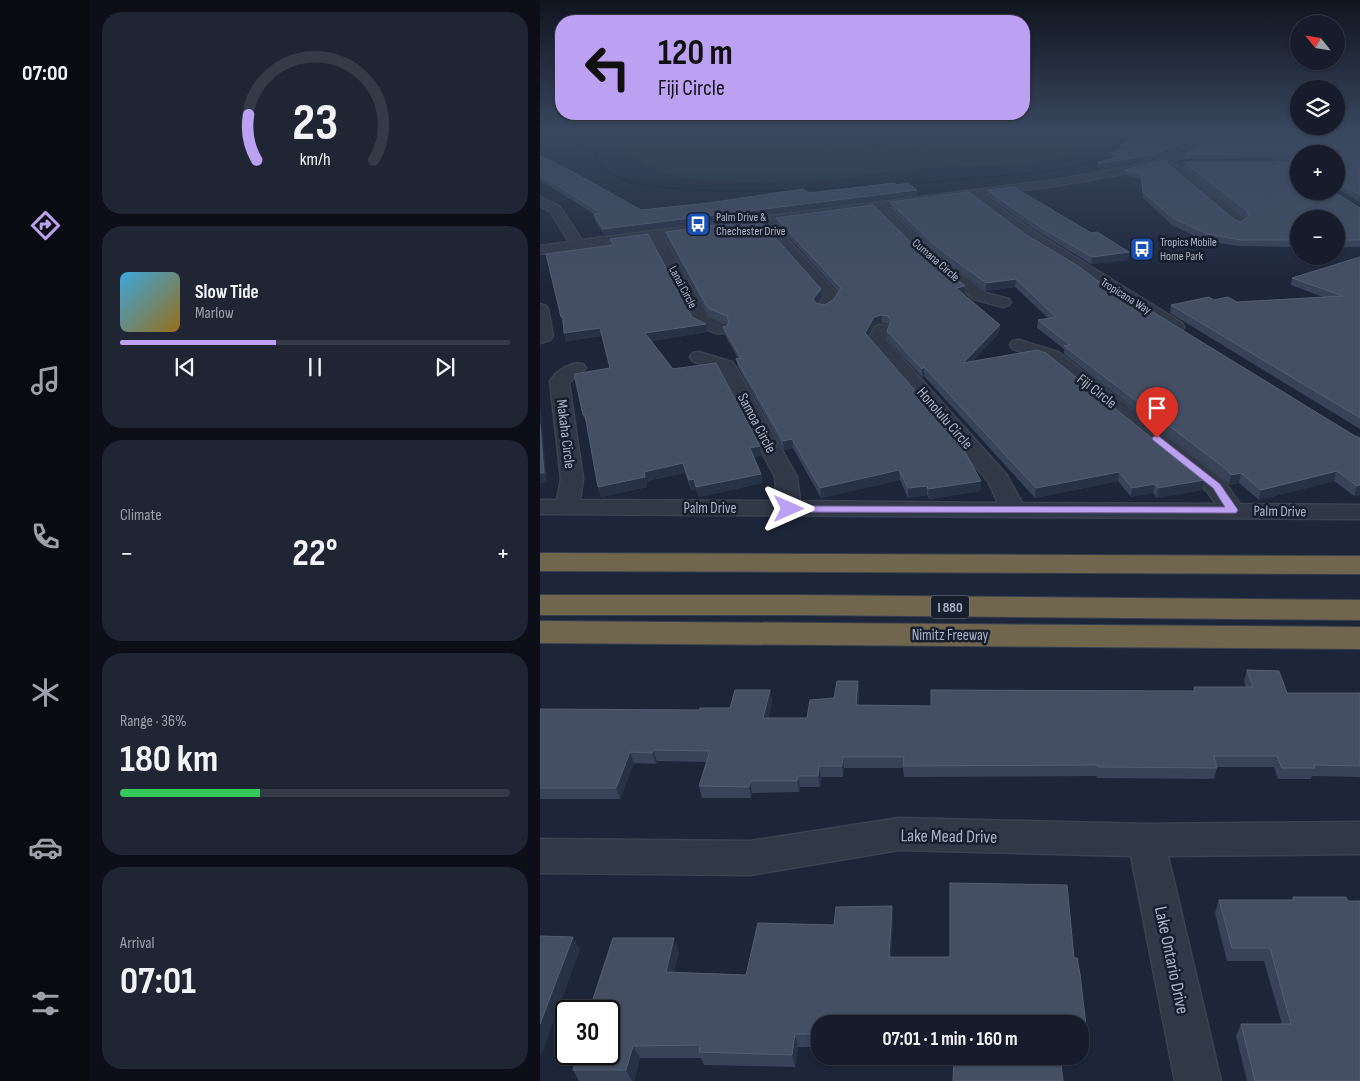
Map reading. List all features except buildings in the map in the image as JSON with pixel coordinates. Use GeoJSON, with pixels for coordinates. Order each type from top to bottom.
{"type":"FeatureCollection","features":[{"type":"Feature","properties":{"kind":"highway"},"geometry":{"type":"LineString","coordinates":[[540,562],[1360,566]]}},
{"type":"Feature","properties":{"kind":"highway","name":"I 880"},"geometry":{"type":"LineString","coordinates":[[540,605],[799,605],[1360,610]]}},
{"type":"Feature","properties":{"kind":"highway","name":"Nimitz Freeway"},"geometry":{"type":"LineString","coordinates":[[540,632],[1360,638]]}},
{"type":"Feature","properties":{"kind":"street"},"geometry":{"type":"LineString","coordinates":[[540,250],[1058,182]]}},
{"type":"Feature","properties":{"kind":"street"},"geometry":{"type":"LineString","coordinates":[[1197,182],[1240,222]]}},
{"type":"Feature","properties":{"kind":"street","name":"Tropicana Way"},"geometry":{"type":"LineString","coordinates":[[972,193],[1030,236],[1186,333]]}},
{"type":"Feature","properties":{"kind":"street"},"geometry":{"type":"LineString","coordinates":[[541,202],[556,210],[578,245]]}},
{"type":"Feature","properties":{"kind":"street","name":"Cumana Circle"},"geometry":{"type":"LineString","coordinates":[[877,205],[927,255],[980,296],[1003,302]]}},
{"type":"Feature","properties":{"kind":"street"},"geometry":{"type":"LineString","coordinates":[[765,221],[832,297],[824,307]]}},
{"type":"Feature","properties":{"kind":"street","name":"Lanai Circle"},"geometry":{"type":"LineString","coordinates":[[656,235],[701,320],[721,329]]}},
{"type":"Feature","properties":{"kind":"street"},"geometry":{"type":"LineString","coordinates":[[540,309],[544,336],[540,338]]}},
{"type":"Feature","properties":{"kind":"street","name":"Honolulu Circle"},"geometry":{"type":"LineString","coordinates":[[882,330],[876,340],[998,479],[1014,511]]}},
{"type":"Feature","properties":{"kind":"street","name":"Fiji Circle"},"geometry":{"type":"LineString","coordinates":[[1018,345],[1052,356],[1216,486],[1232,510]]}},
{"type":"Feature","properties":{"kind":"street","name":"Samoa Circle"},"geometry":{"type":"LineString","coordinates":[[699,357],[726,366],[786,477],[789,509]]}},
{"type":"Feature","properties":{"kind":"street","name":"Makaha Circle"},"geometry":{"type":"LineString","coordinates":[[567,507],[572,479],[559,381],[576,368]]}},
{"type":"Feature","properties":{"kind":"street","name":"Palm Drive"},"geometry":{"type":"LineString","coordinates":[[540,507],[1360,512]]}},
{"type":"Feature","properties":{"kind":"street","name":"Lake Mead Drive"},"geometry":{"type":"LineString","coordinates":[[540,856],[750,858],[900,834],[1146,840],[1360,838]]}},
{"type":"Feature","properties":{"kind":"street","name":"Lake Ontario Drive"},"geometry":{"type":"LineString","coordinates":[[1146,840],[1198,1081]]}},
{"type":"Feature","properties":{"kind":"waterway"},"geometry":{"type":"LineString","coordinates":[[631,182],[650,187],[708,191],[806,190],[879,185]]}},
{"type":"Feature","properties":{"kind":"waterway"},"geometry":{"type":"LineString","coordinates":[[901,184],[920,182]]}},
{"type":"Feature","properties":{"kind":"place","name":"Palm Drive & Chechester Drive"},"geometry":{"type":"Point","coordinates":[698,224]}},
{"type":"Feature","properties":{"kind":"place","name":"Tropics Mobile Home Park"},"geometry":{"type":"Point","coordinates":[1142,249]}},
{"type":"Feature","properties":{"kind":"route"},"geometry":{"type":"LineString","coordinates":[[789,509],[1232,510],[1216,486],[1157,438]]}}]}
